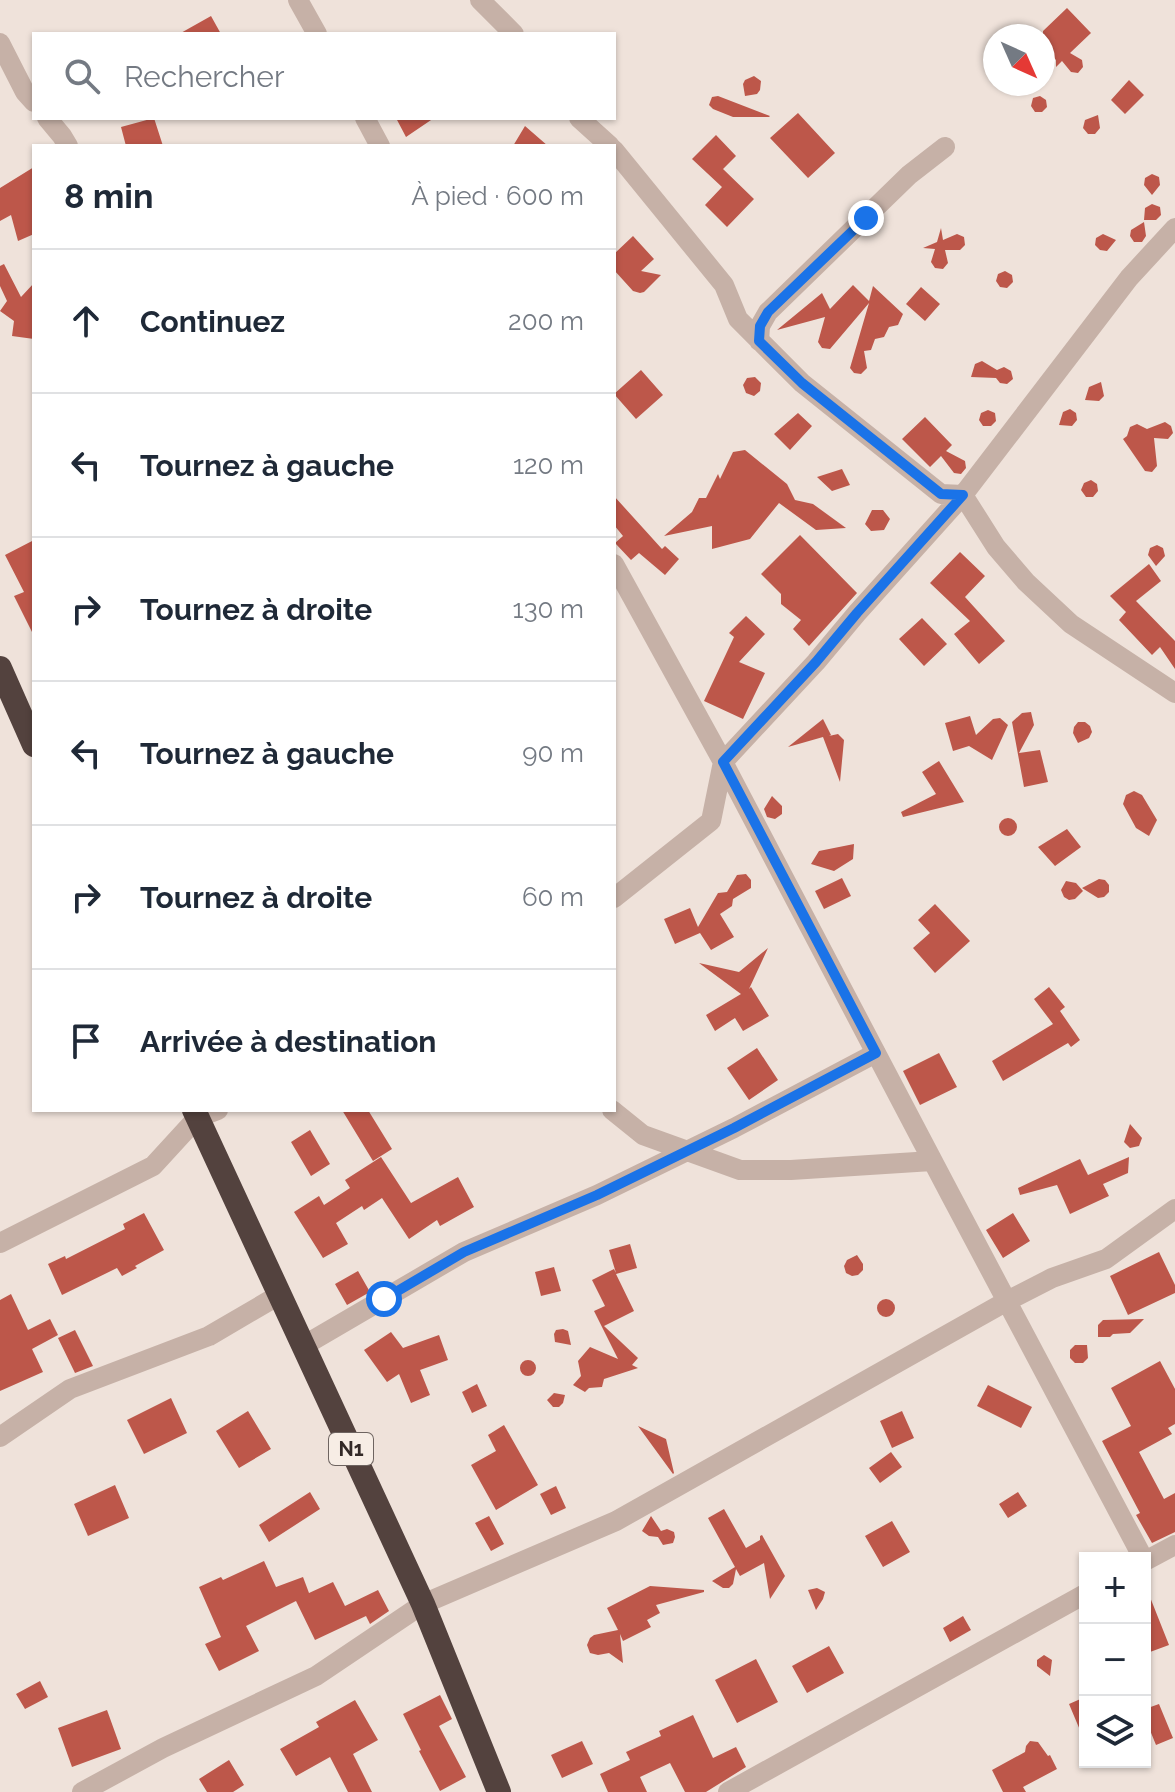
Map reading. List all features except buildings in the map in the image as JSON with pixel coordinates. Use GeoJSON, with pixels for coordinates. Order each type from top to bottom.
{"type":"FeatureCollection","features":[{"type":"Feature","properties":{"kind":"highway"},"geometry":{"type":"LineString","coordinates":[[0,668],[32,740]]}},
{"type":"Feature","properties":{"kind":"highway","name":"N1"},"geometry":{"type":"LineString","coordinates":[[203,1113],[279,1295],[423,1604],[499,1792]]}},
{"type":"Feature","properties":{"kind":"street"},"geometry":{"type":"LineString","coordinates":[[298,0],[316,32]]}},
{"type":"Feature","properties":{"kind":"street"},"geometry":{"type":"LineString","coordinates":[[480,0],[512,32]]}},
{"type":"Feature","properties":{"kind":"street"},"geometry":{"type":"LineString","coordinates":[[0,43],[32,100]]}},
{"type":"Feature","properties":{"kind":"street"},"geometry":{"type":"LineString","coordinates":[[49,120],[67,144]]}},
{"type":"Feature","properties":{"kind":"street"},"geometry":{"type":"LineString","coordinates":[[366,120],[379,144]]}},
{"type":"Feature","properties":{"kind":"street"},"geometry":{"type":"LineString","coordinates":[[581,120],[608,144]]}},
{"type":"Feature","properties":{"kind":"street"},"geometry":{"type":"LineString","coordinates":[[759,341],[760,326],[768,312],[909,175],[945,147]]}},
{"type":"Feature","properties":{"kind":"street"},"geometry":{"type":"LineString","coordinates":[[616,153],[724,285],[738,319],[759,341],[802,383],[941,494],[963,495]]}},
{"type":"Feature","properties":{"kind":"street"},"geometry":{"type":"LineString","coordinates":[[616,896],[711,821],[723,762],[963,495],[1129,278],[1175,228]]}},
{"type":"Feature","properties":{"kind":"street"},"geometry":{"type":"LineString","coordinates":[[963,495],[996,547],[1026,582],[1071,624],[1175,693]]}},
{"type":"Feature","properties":{"kind":"street"},"geometry":{"type":"LineString","coordinates":[[616,568],[723,762],[1141,1552]]}},
{"type":"Feature","properties":{"kind":"street"},"geometry":{"type":"LineString","coordinates":[[303,1346],[464,1252],[597,1195],[734,1128],[876,1053]]}},
{"type":"Feature","properties":{"kind":"street"},"geometry":{"type":"LineString","coordinates":[[614,1112],[643,1135],[740,1170],[932,1161]]}},
{"type":"Feature","properties":{"kind":"street"},"geometry":{"type":"LineString","coordinates":[[0,1243],[153,1166],[203,1113]]}},
{"type":"Feature","properties":{"kind":"street"},"geometry":{"type":"LineString","coordinates":[[82,1792],[163,1748],[316,1676],[423,1604],[616,1521],[1007,1301],[1052,1278],[1106,1259],[1175,1209]]}},
{"type":"Feature","properties":{"kind":"street"},"geometry":{"type":"LineString","coordinates":[[0,1437],[70,1389],[209,1336],[279,1295]]}},
{"type":"Feature","properties":{"kind":"street"},"geometry":{"type":"LineString","coordinates":[[1151,1557],[1175,1545]]}},
{"type":"Feature","properties":{"kind":"street"},"geometry":{"type":"LineString","coordinates":[[728,1792],[1079,1597]]}},
{"type":"Feature","properties":{"kind":"route"},"geometry":{"type":"LineString","coordinates":[[384,1299],[464,1252],[597,1195],[734,1128],[876,1053],[723,762],[963,495],[941,494],[802,383],[759,341],[760,326],[768,312],[866,218]]}}]}
